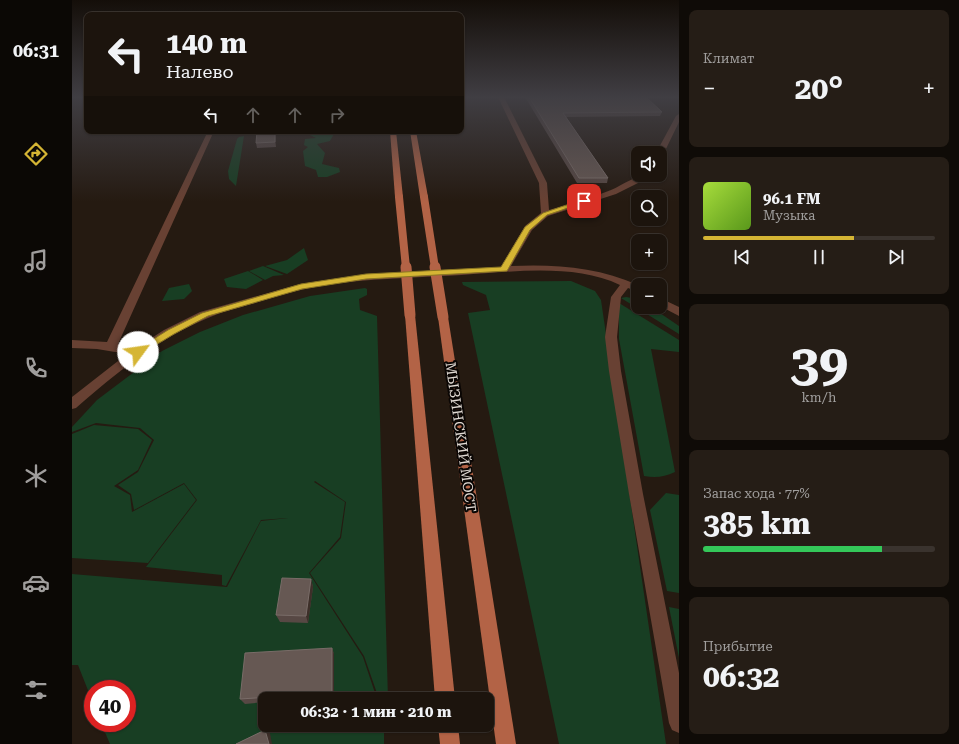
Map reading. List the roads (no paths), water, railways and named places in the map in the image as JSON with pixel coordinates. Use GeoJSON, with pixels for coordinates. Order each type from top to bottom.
{"type":"FeatureCollection","features":[{"type":"Feature","properties":{"kind":"main road"},"geometry":{"type":"LineString","coordinates":[[393,134],[445,692]]}},
{"type":"Feature","properties":{"kind":"main road","name":"МЫЗИНСКИЙ МОСТ"},"geometry":{"type":"LineString","coordinates":[[414,134],[443,317],[506,744]]}},
{"type":"Feature","properties":{"kind":"main road"},"geometry":{"type":"LineString","coordinates":[[449,732],[450,744]]}},
{"type":"Feature","properties":{"kind":"street"},"geometry":{"type":"LineString","coordinates":[[518,132],[543,183],[545,214]]}},
{"type":"Feature","properties":{"kind":"street"},"geometry":{"type":"LineString","coordinates":[[665,146],[674,132]]}},
{"type":"Feature","properties":{"kind":"street"},"geometry":{"type":"LineString","coordinates":[[111,346],[210,134]]}},
{"type":"Feature","properties":{"kind":"street"},"geometry":{"type":"LineString","coordinates":[[504,269],[528,228],[545,214],[638,182]]}},
{"type":"Feature","properties":{"kind":"street"},"geometry":{"type":"LineString","coordinates":[[72,404],[97,382],[138,352],[205,314],[301,287],[366,277],[504,269],[565,270],[606,275],[631,285]]}},
{"type":"Feature","properties":{"kind":"street"},"geometry":{"type":"LineString","coordinates":[[631,287],[616,297],[611,337],[615,371],[636,494],[679,723]]}},
{"type":"Feature","properties":{"kind":"street"},"geometry":{"type":"LineString","coordinates":[[667,305],[679,312]]}},
{"type":"Feature","properties":{"kind":"street"},"geometry":{"type":"LineString","coordinates":[[72,344],[111,346],[138,352]]}}]}
